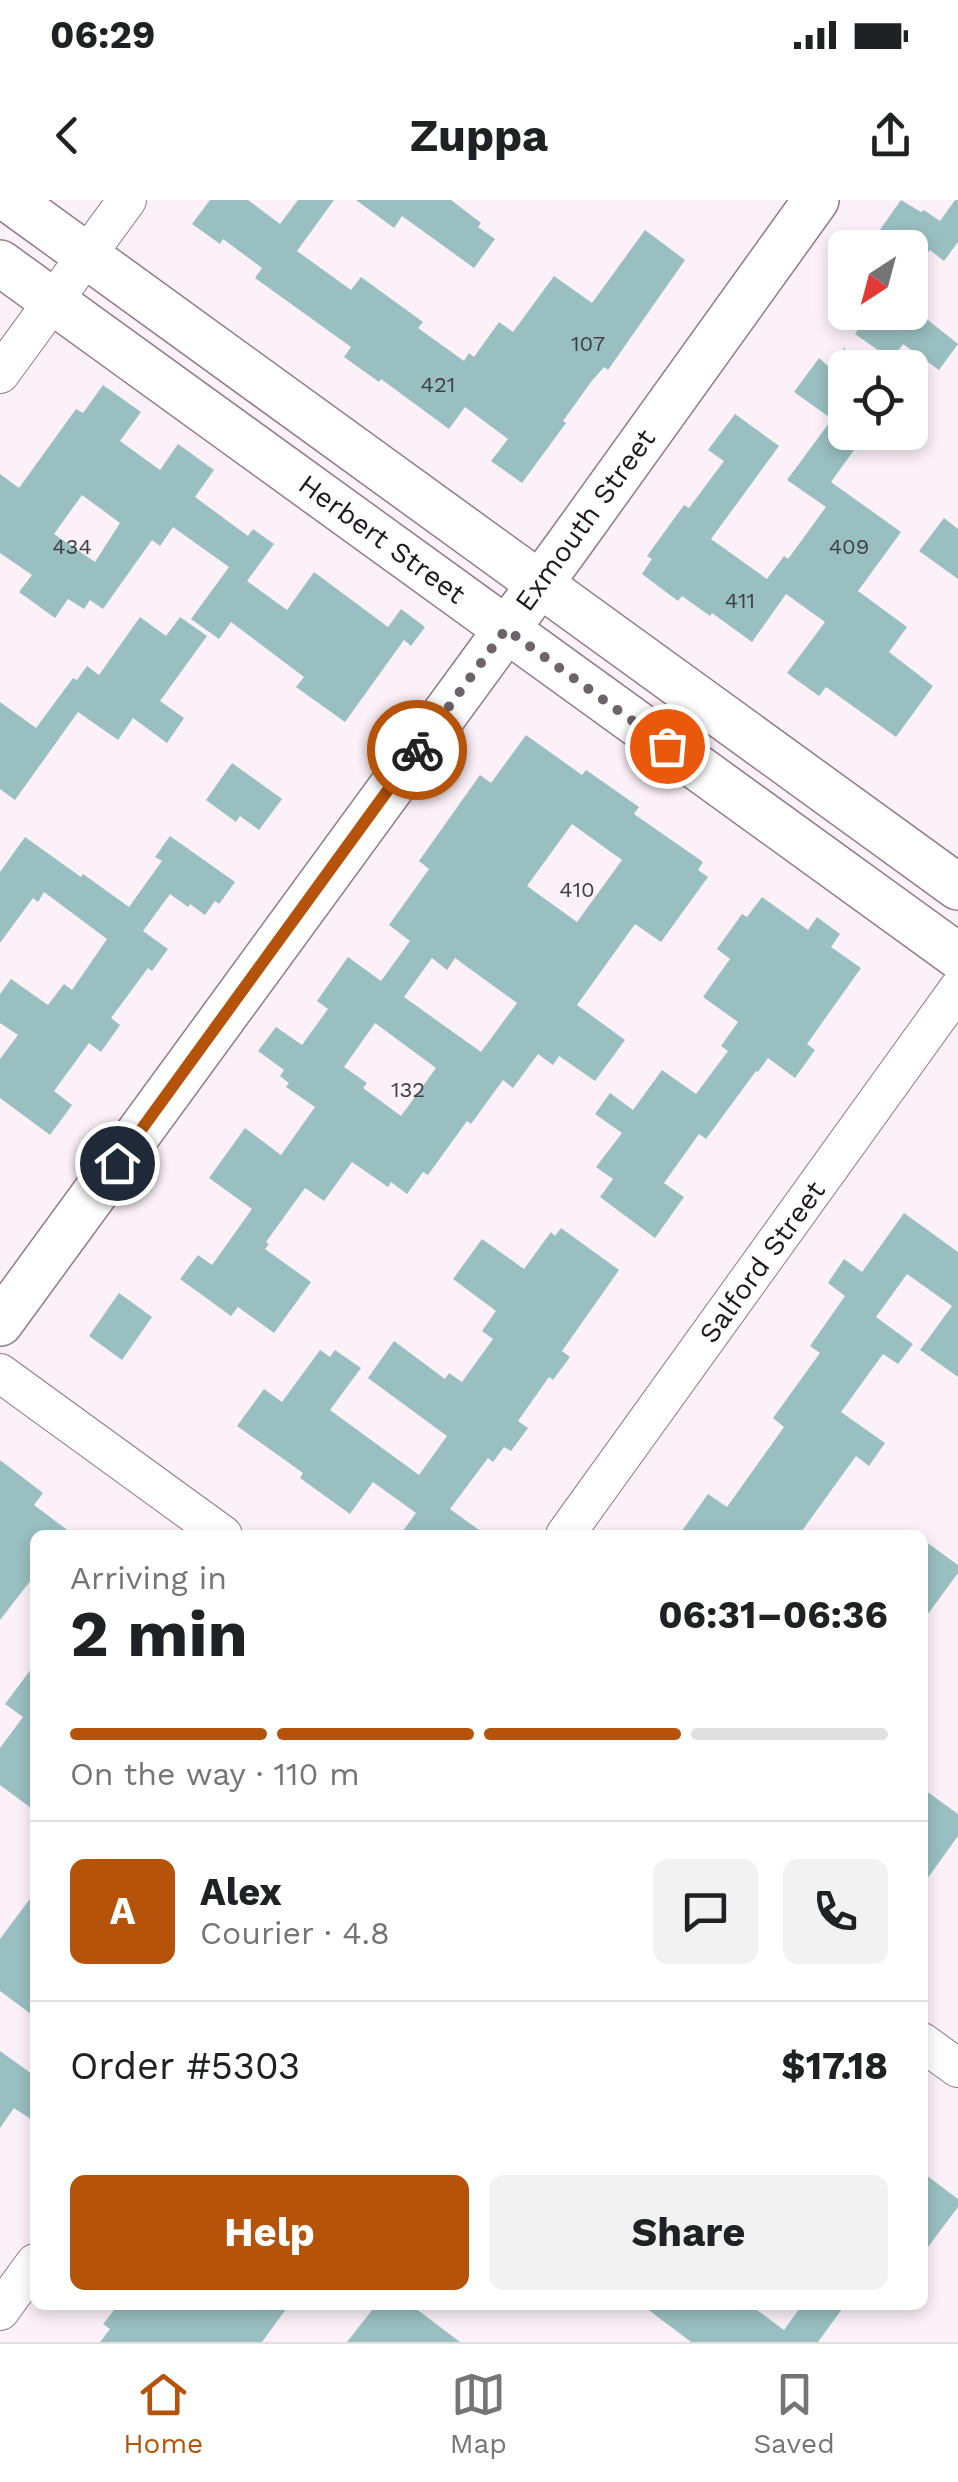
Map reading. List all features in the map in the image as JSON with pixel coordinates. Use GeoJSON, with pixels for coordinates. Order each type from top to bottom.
{"type":"FeatureCollection","features":[{"type":"Feature","properties":{"kind":"street","name":"Herbert Street"},"geometry":{"type":"LineString","coordinates":[[10,200],[958,887]]}},
{"type":"Feature","properties":{"kind":"street"},"geometry":{"type":"LineString","coordinates":[[0,374],[126,200]]}},
{"type":"Feature","properties":{"kind":"street","name":"Exmouth Street"},"geometry":{"type":"LineString","coordinates":[[0,1323],[816,200]]}},
{"type":"Feature","properties":{"kind":"street","name":"Herbert Street"},"geometry":{"type":"LineString","coordinates":[[0,263],[958,956]]}},
{"type":"Feature","properties":{"kind":"street","name":"Salford Street"},"geometry":{"type":"LineString","coordinates":[[569,1530],[958,988]]}},
{"type":"Feature","properties":{"kind":"street"},"geometry":{"type":"LineString","coordinates":[[0,1373],[216,1530]]}},
{"type":"Feature","properties":{"kind":"street"},"geometry":{"type":"LineString","coordinates":[[928,2046],[958,2068]]}},
{"type":"Feature","properties":{"kind":"street"},"geometry":{"type":"LineString","coordinates":[[0,2312],[30,2271]]}},
{"type":"Feature","properties":{"kind":"building"},"geometry":{"type":"Polygon","coordinates":[[[210,200],[248,200],[280,224],[298,200],[334,200],[297,251],[351,290],[361,277],[423,322],[418,328],[464,361],[469,353],[474,357],[499,322],[513,332],[554,276],[592,303],[645,230],[685,260],[608,370],[604,367],[591,382],[522,483],[491,461],[508,439],[465,407],[449,429],[381,379],[379,382],[344,357],[351,347],[255,278],[262,268],[223,239],[220,244],[192,224],[210,200]]]}},
{"type":"Feature","properties":{"kind":"building"},"geometry":{"type":"Polygon","coordinates":[[[356,200],[451,200],[495,239],[474,268],[402,216],[394,228],[356,200]]]}},
{"type":"Feature","properties":{"kind":"building"},"geometry":{"type":"Polygon","coordinates":[[[901,200],[940,221],[958,200],[958,242],[944,261],[930,250],[928,253],[928,230],[880,230],[901,200]]]}},
{"type":"Feature","properties":{"kind":"building"},"geometry":{"type":"Polygon","coordinates":[[[928,320],[958,344],[939,370],[928,362],[928,350],[911,350],[903,344],[899,350],[878,350],[855,334],[858,330],[928,330],[928,320]]]}},
{"type":"Feature","properties":{"kind":"building"},"geometry":{"type":"Polygon","coordinates":[[[819,358],[828,366],[828,416],[794,392],[819,358]]]}},
{"type":"Feature","properties":{"kind":"building"},"geometry":{"type":"Polygon","coordinates":[[[103,385],[141,412],[120,441],[160,470],[178,444],[214,470],[195,497],[248,536],[253,529],[274,544],[247,581],[287,610],[314,572],[388,627],[401,609],[425,627],[411,646],[404,640],[345,722],[296,687],[304,677],[231,622],[219,639],[191,619],[229,567],[173,527],[160,546],[152,540],[103,609],[90,600],[84,609],[68,599],[55,618],[19,592],[32,575],[0,553],[0,474],[19,488],[76,409],[83,413],[103,385]],[[82,495],[54,534],[95,562],[120,523],[82,495]]]}},
{"type":"Feature","properties":{"kind":"building"},"geometry":{"type":"Polygon","coordinates":[[[735,414],[779,446],[711,539],[767,579],[784,556],[788,559],[826,507],[787,480],[828,424],[828,450],[854,450],[831,482],[901,532],[858,591],[907,627],[889,652],[933,686],[896,737],[826,687],[819,696],[787,673],[825,622],[786,594],[752,642],[682,596],[678,601],[642,574],[652,559],[647,556],[684,505],[689,508],[724,461],[708,450],[735,414]]]}},
{"type":"Feature","properties":{"kind":"building"},"geometry":{"type":"Polygon","coordinates":[[[944,518],[958,529],[958,579],[919,551],[944,518]]]}},
{"type":"Feature","properties":{"kind":"building"},"geometry":{"type":"Polygon","coordinates":[[[140,617],[166,636],[180,617],[207,636],[160,701],[184,718],[167,743],[133,718],[118,740],[78,712],[15,800],[0,789],[0,702],[36,728],[73,678],[77,680],[87,666],[99,675],[140,617]]]}},
{"type":"Feature","properties":{"kind":"building"},"geometry":{"type":"Polygon","coordinates":[[[526,735],[582,775],[586,770],[639,807],[634,814],[703,862],[698,870],[708,877],[661,942],[635,924],[577,1005],[625,1040],[595,1081],[559,1056],[553,1065],[538,1054],[513,1088],[503,1080],[471,1124],[467,1121],[428,1175],[423,1172],[407,1194],[391,1182],[388,1187],[352,1162],[324,1201],[305,1188],[266,1242],[269,1244],[265,1249],[311,1282],[274,1333],[238,1307],[231,1316],[180,1279],[198,1255],[212,1265],[252,1209],[209,1178],[245,1128],[281,1155],[315,1107],[286,1087],[289,1083],[280,1076],[284,1070],[258,1051],[276,1027],[302,1045],[328,1009],[317,1001],[348,957],[381,981],[410,941],[389,925],[429,869],[419,861],[480,775],[491,783],[526,735]],[[572,824],[527,886],[577,922],[622,860],[572,824]],[[432,958],[404,997],[481,1052],[517,1003],[455,958],[447,970],[432,958]],[[375,1023],[344,1067],[367,1083],[363,1088],[401,1116],[436,1068],[375,1023]]]}},
{"type":"Feature","properties":{"kind":"building"},"geometry":{"type":"Polygon","coordinates":[[[232,763],[282,799],[259,830],[240,816],[236,822],[206,800],[232,763]]]}},
{"type":"Feature","properties":{"kind":"building"},"geometry":{"type":"Polygon","coordinates":[[[170,836],[235,882],[205,915],[170,894],[143,931],[168,949],[152,971],[148,968],[111,1018],[120,1025],[101,1052],[89,1043],[54,1091],[72,1105],[50,1135],[0,1098],[0,1059],[18,1035],[0,1023],[0,994],[11,979],[48,1005],[64,984],[72,990],[107,939],[44,892],[38,902],[33,898],[0,943],[0,872],[25,837],[129,907],[162,861],[155,857],[170,836]]]}},
{"type":"Feature","properties":{"kind":"building"},"geometry":{"type":"Polygon","coordinates":[[[762,897],[808,930],[817,917],[840,934],[831,947],[861,968],[807,1044],[815,1050],[795,1078],[768,1058],[706,1139],[699,1134],[664,1183],[684,1197],[655,1238],[600,1197],[613,1179],[596,1167],[622,1133],[595,1114],[610,1093],[633,1110],[662,1070],[696,1094],[728,1051],[721,1046],[738,1022],[703,997],[730,959],[717,949],[742,914],[747,917],[762,897]]]}},
{"type":"Feature","properties":{"kind":"building"},"geometry":{"type":"Polygon","coordinates":[[[904,1213],[958,1252],[958,1377],[920,1350],[952,1306],[907,1274],[876,1317],[913,1344],[898,1364],[883,1354],[841,1412],[885,1443],[869,1466],[856,1456],[803,1530],[683,1530],[708,1494],[727,1507],[784,1427],[773,1418],[820,1353],[810,1346],[845,1296],[828,1283],[844,1259],[862,1272],[904,1213]]]}},
{"type":"Feature","properties":{"kind":"building"},"geometry":{"type":"Polygon","coordinates":[[[561,1228],[619,1270],[562,1351],[570,1357],[553,1380],[549,1377],[518,1421],[528,1428],[511,1451],[504,1447],[493,1462],[488,1458],[450,1509],[479,1530],[404,1530],[416,1513],[373,1482],[350,1514],[300,1478],[303,1473],[237,1426],[264,1389],[282,1402],[320,1350],[330,1357],[335,1350],[361,1368],[330,1410],[419,1475],[447,1436],[368,1378],[394,1341],[445,1379],[449,1373],[462,1382],[493,1339],[482,1331],[496,1311],[453,1279],[482,1239],[524,1269],[551,1232],[555,1236],[561,1228]]]}},
{"type":"Feature","properties":{"kind":"building"},"geometry":{"type":"Polygon","coordinates":[[[119,1293],[152,1317],[122,1360],[89,1336],[119,1293]]]}},
{"type":"Feature","properties":{"kind":"building"},"geometry":{"type":"Polygon","coordinates":[[[0,1460],[43,1493],[34,1505],[67,1530],[30,1530],[30,1581],[0,1620],[0,1460]]]}},
{"type":"Feature","properties":{"kind":"building"},"geometry":{"type":"Polygon","coordinates":[[[928,1543],[958,1565],[958,1573],[928,1614],[928,1543]]]}},
{"type":"Feature","properties":{"kind":"building"},"geometry":{"type":"Polygon","coordinates":[[[30,1671],[30,1807],[0,1785],[0,1748],[23,1717],[5,1704],[30,1671]]]}},
{"type":"Feature","properties":{"kind":"building"},"geometry":{"type":"Polygon","coordinates":[[[928,1792],[958,1814],[958,1836],[928,1878],[928,1792]]]}},
{"type":"Feature","properties":{"kind":"building"},"geometry":{"type":"Polygon","coordinates":[[[30,1899],[30,2013],[0,1991],[0,1939],[30,1899]]]}},
{"type":"Feature","properties":{"kind":"building"},"geometry":{"type":"Polygon","coordinates":[[[0,2051],[30,2072],[30,2119],[14,2108],[0,2128],[0,2051]]]}},
{"type":"Feature","properties":{"kind":"building"},"geometry":{"type":"Polygon","coordinates":[[[928,2176],[958,2199],[958,2207],[928,2247],[928,2176]]]}},
{"type":"Feature","properties":{"kind":"building"},"geometry":{"type":"Polygon","coordinates":[[[114,2310],[285,2310],[262,2342],[100,2342],[110,2329],[103,2324],[114,2310]]]}},
{"type":"Feature","properties":{"kind":"building"},"geometry":{"type":"Polygon","coordinates":[[[372,2310],[418,2310],[460,2342],[347,2342],[372,2310]]]}},
{"type":"Feature","properties":{"kind":"building"},"geometry":{"type":"Polygon","coordinates":[[[649,2310],[757,2310],[784,2330],[798,2310],[841,2310],[818,2342],[691,2342],[649,2310]]]}},
{"type":"Feature","properties":{"kind":"way so far"},"geometry":{"type":"LineString","coordinates":[[417,750],[506,629],[667,746]]}},
{"type":"Feature","properties":{"kind":"route"},"geometry":{"type":"LineString","coordinates":[[117,1163],[417,750]]}}]}
